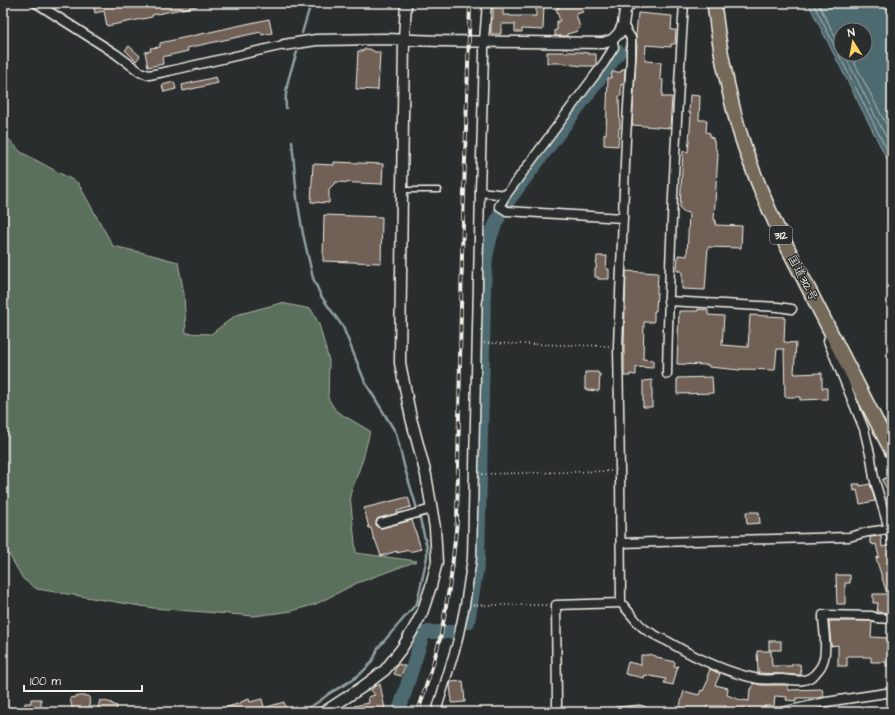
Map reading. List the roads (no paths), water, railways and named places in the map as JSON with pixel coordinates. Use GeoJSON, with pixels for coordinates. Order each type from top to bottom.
{"type":"FeatureCollection","features":[{"type":"Feature","properties":{"kind":"highway","name":"国道312号"},"geometry":{"type":"LineString","coordinates":[[714,3],[734,113],[743,143],[763,196],[777,227],[892,452]]}},
{"type":"Feature","properties":{"kind":"street"},"geometry":{"type":"LineString","coordinates":[[36,3],[103,46],[140,72],[149,75],[284,45],[316,40],[385,39],[603,43],[612,40],[618,33],[623,25],[627,5]]}},
{"type":"Feature","properties":{"kind":"street"},"geometry":{"type":"LineString","coordinates":[[324,712],[361,688],[385,670],[413,630],[422,613],[437,562],[435,528],[426,475],[411,418],[400,363],[404,40],[406,3]]}},
{"type":"Feature","properties":{"kind":"street"},"geometry":{"type":"LineString","coordinates":[[436,712],[457,643],[465,605],[472,558],[484,41],[487,3]]}},
{"type":"Feature","properties":{"kind":"street"},"geometry":{"type":"LineString","coordinates":[[668,374],[668,301],[684,3]]}},
{"type":"Feature","properties":{"kind":"street"},"geometry":{"type":"LineString","coordinates":[[621,603],[618,346],[626,138],[631,59],[631,38],[623,25]]}},
{"type":"Feature","properties":{"kind":"street"},"geometry":{"type":"LineString","coordinates":[[612,40],[614,47],[604,63],[499,206],[504,209],[623,218]]}},
{"type":"Feature","properties":{"kind":"street"},"geometry":{"type":"LineString","coordinates":[[480,192],[506,195]]}},
{"type":"Feature","properties":{"kind":"street"},"geometry":{"type":"LineString","coordinates":[[668,301],[792,309]]}},
{"type":"Feature","properties":{"kind":"street"},"geometry":{"type":"LineString","coordinates":[[830,331],[828,341],[864,429],[874,478],[892,539]]}},
{"type":"Feature","properties":{"kind":"street"},"geometry":{"type":"LineString","coordinates":[[381,523],[432,509]]}},
{"type":"Feature","properties":{"kind":"street"},"geometry":{"type":"LineString","coordinates":[[620,543],[849,537],[889,529]]}},
{"type":"Feature","properties":{"kind":"street"},"geometry":{"type":"LineString","coordinates":[[556,712],[556,605],[621,603],[626,607],[638,624],[646,630],[681,650],[722,669],[761,679],[794,681],[811,678],[822,664],[825,652],[823,615],[872,616],[876,618],[892,619]]}},
{"type":"Feature","properties":{"kind":"street"},"geometry":{"type":"LineString","coordinates":[[782,712],[826,702],[892,692]]}},
{"type":"Feature","properties":{"kind":"street"},"geometry":{"type":"LineString","coordinates":[[617,712],[640,710],[645,712]]}},
{"type":"Feature","properties":{"kind":"lane"},"geometry":{"type":"LineString","coordinates":[[402,190],[439,190]]}},
{"type":"Feature","properties":{"kind":"water"},"geometry":{"type":"Polygon","coordinates":[[[808,3],[892,3],[892,169],[838,62],[873,62],[873,22],[833,22],[833,52],[808,3]]]}},
{"type":"Feature","properties":{"kind":"waterway"},"geometry":{"type":"LineString","coordinates":[[302,33],[311,3]]}},
{"type":"Feature","properties":{"kind":"waterway"},"geometry":{"type":"LineString","coordinates":[[286,108],[287,86],[297,52]]}},
{"type":"Feature","properties":{"kind":"waterway"},"geometry":{"type":"LineString","coordinates":[[468,622],[478,560],[484,285],[486,257],[491,235],[499,216],[508,201],[619,52]]}},
{"type":"Feature","properties":{"kind":"waterway"},"geometry":{"type":"LineString","coordinates":[[291,712],[305,709],[315,704],[359,675],[371,663],[378,648],[417,603],[427,557],[427,547],[396,433],[365,382],[343,327],[321,296],[313,278],[297,198],[292,141]]}},
{"type":"Feature","properties":{"kind":"waterway"},"geometry":{"type":"LineString","coordinates":[[399,711],[423,634],[428,632],[455,632]]}},
{"type":"Feature","properties":{"kind":"railway"},"geometry":{"type":"LineString","coordinates":[[418,712],[441,635],[451,577],[457,521],[462,254],[470,3]]}}]}
